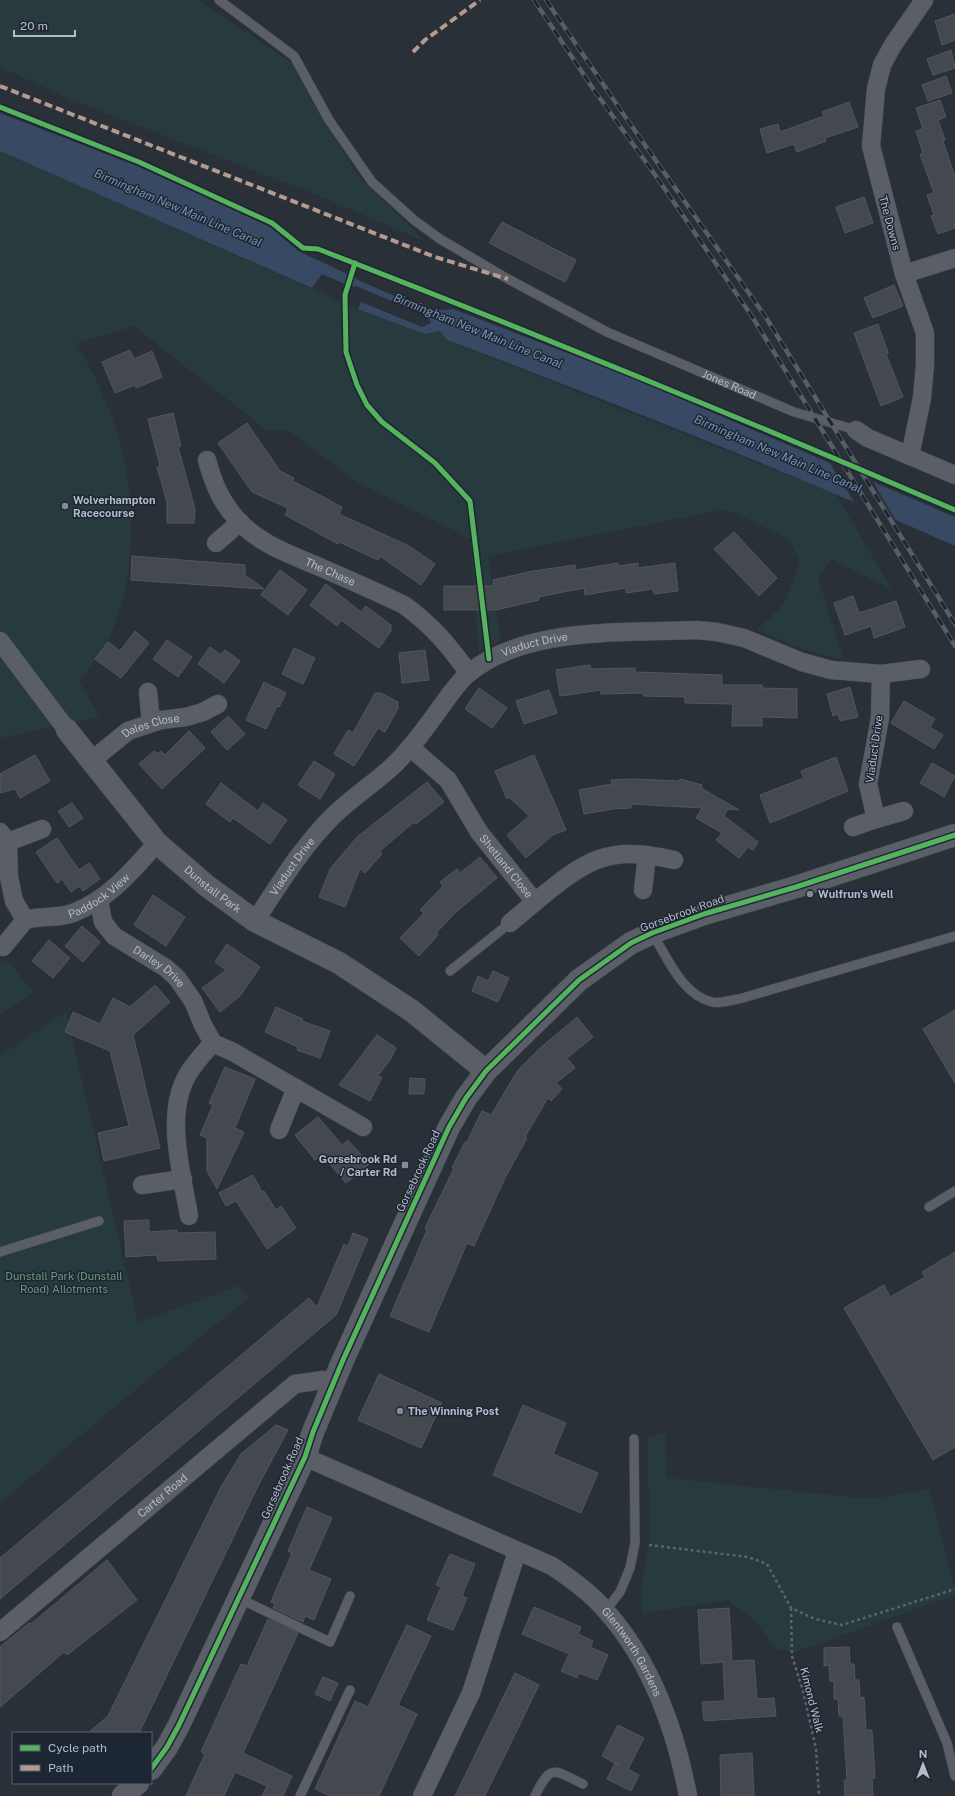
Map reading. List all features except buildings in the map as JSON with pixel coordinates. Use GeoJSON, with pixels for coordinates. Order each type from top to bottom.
{"type":"FeatureCollection","features":[{"type":"Feature","properties":{"kind":"street","name":"The Downs"},"geometry":{"type":"LineString","coordinates":[[910,456],[922,398],[925,365],[925,333],[904,274],[877,176],[871,146],[876,89],[882,65],[893,45],[924,0]]}},
{"type":"Feature","properties":{"kind":"street"},"geometry":{"type":"LineString","coordinates":[[904,274],[955,258]]}},
{"type":"Feature","properties":{"kind":"street","name":"Jones Road"},"geometry":{"type":"LineString","coordinates":[[856,430],[868,438],[955,476]]}},
{"type":"Feature","properties":{"kind":"street","name":"The Chase"},"geometry":{"type":"LineString","coordinates":[[207,460],[213,483],[222,499],[240,522],[271,546],[404,606],[422,618],[443,638],[468,673]]}},
{"type":"Feature","properties":{"kind":"street"},"geometry":{"type":"LineString","coordinates":[[216,543],[240,522]]}},
{"type":"Feature","properties":{"kind":"street","name":"Viaduct Drive"},"geometry":{"type":"LineString","coordinates":[[255,921],[285,874],[312,838],[333,816],[384,775],[411,748],[468,673],[496,657],[529,643],[555,637],[697,630],[717,632],[744,638],[802,662],[831,670],[881,674],[921,669]]}},
{"type":"Feature","properties":{"kind":"street","name":"Dunstall Park"},"geometry":{"type":"LineString","coordinates":[[0,641],[91,761],[157,843],[207,886],[255,921],[339,963],[412,1011],[486,1071]]}},
{"type":"Feature","properties":{"kind":"street","name":"Viaduct Drive"},"geometry":{"type":"LineString","coordinates":[[876,819],[868,784],[880,718],[881,674]]}},
{"type":"Feature","properties":{"kind":"street"},"geometry":{"type":"LineString","coordinates":[[148,692],[151,723]]}},
{"type":"Feature","properties":{"kind":"street","name":"Dales Close"},"geometry":{"type":"LineString","coordinates":[[91,761],[128,731],[151,723],[202,712],[218,704]]}},
{"type":"Feature","properties":{"kind":"street","name":"Shetland Close"},"geometry":{"type":"LineString","coordinates":[[411,748],[448,780],[479,832],[535,902],[558,883],[590,862],[609,855],[632,853],[674,860]]}},
{"type":"Feature","properties":{"kind":"street"},"geometry":{"type":"LineString","coordinates":[[853,827],[904,811]]}},
{"type":"Feature","properties":{"kind":"street"},"geometry":{"type":"LineString","coordinates":[[3,947],[24,920],[14,901],[8,876],[4,837],[42,829]]}},
{"type":"Feature","properties":{"kind":"street","name":"Gorsebrook Road"},"geometry":{"type":"LineString","coordinates":[[152,1768],[173,1736],[305,1457],[333,1383],[449,1127],[466,1098],[486,1071],[579,980],[630,943],[652,933],[704,914],[796,887],[955,835]]}},
{"type":"Feature","properties":{"kind":"street","name":"Paddock View"},"geometry":{"type":"LineString","coordinates":[[24,920],[72,913],[98,900],[118,886],[157,843]]}},
{"type":"Feature","properties":{"kind":"street"},"geometry":{"type":"LineString","coordinates":[[643,890],[647,855]]}},
{"type":"Feature","properties":{"kind":"street","name":"Darley Drive"},"geometry":{"type":"LineString","coordinates":[[98,900],[103,922],[114,936],[166,968],[178,978],[193,1001],[213,1043]]}},
{"type":"Feature","properties":{"kind":"street"},"geometry":{"type":"LineString","coordinates":[[510,924],[535,902]]}},
{"type":"Feature","properties":{"kind":"street"},"geometry":{"type":"LineString","coordinates":[[189,1216],[183,1179],[176,1115],[180,1094],[188,1075],[213,1043],[296,1088],[363,1127]]}},
{"type":"Feature","properties":{"kind":"street"},"geometry":{"type":"LineString","coordinates":[[279,1130],[296,1088]]}},
{"type":"Feature","properties":{"kind":"street"},"geometry":{"type":"LineString","coordinates":[[142,1185],[183,1179]]}},
{"type":"Feature","properties":{"kind":"street","name":"Carter Road"},"geometry":{"type":"LineString","coordinates":[[0,1632],[295,1384],[323,1380],[333,1383]]}},
{"type":"Feature","properties":{"kind":"street","name":"Glentworth Gardens"},"geometry":{"type":"LineString","coordinates":[[305,1457],[517,1552],[552,1566],[574,1582],[606,1610],[622,1632],[657,1692],[672,1730],[681,1759],[688,1796]]}},
{"type":"Feature","properties":{"kind":"street"},"geometry":{"type":"LineString","coordinates":[[422,1796],[471,1692],[517,1552]]}},
{"type":"Feature","properties":{"kind":"street"},"geometry":{"type":"LineString","coordinates":[[123,1796],[137,1784]]}},
{"type":"Feature","properties":{"kind":"lane","name":"Jones Road"},"geometry":{"type":"LineString","coordinates":[[219,0],[294,56],[337,132],[372,182],[414,220],[440,239],[508,279],[608,332],[794,412],[856,430]]}},
{"type":"Feature","properties":{"kind":"lane"},"geometry":{"type":"LineString","coordinates":[[450,971],[510,924]]}},
{"type":"Feature","properties":{"kind":"lane"},"geometry":{"type":"LineString","coordinates":[[652,933],[683,982],[697,996],[713,1003],[740,999],[955,936]]}},
{"type":"Feature","properties":{"kind":"lane"},"geometry":{"type":"LineString","coordinates":[[929,1207],[955,1191]]}},
{"type":"Feature","properties":{"kind":"lane"},"geometry":{"type":"LineString","coordinates":[[0,1252],[99,1221]]}},
{"type":"Feature","properties":{"kind":"lane"},"geometry":{"type":"LineString","coordinates":[[606,1610],[620,1592],[630,1568],[635,1543],[634,1439]]}},
{"type":"Feature","properties":{"kind":"lane"},"geometry":{"type":"LineString","coordinates":[[238,1598],[330,1642],[350,1596]]}},
{"type":"Feature","properties":{"kind":"lane"},"geometry":{"type":"LineString","coordinates":[[897,1627],[947,1743],[955,1776]]}},
{"type":"Feature","properties":{"kind":"lane"},"geometry":{"type":"LineString","coordinates":[[300,1796],[350,1690]]}},
{"type":"Feature","properties":{"kind":"lane"},"geometry":{"type":"LineString","coordinates":[[535,1796],[543,1780],[549,1773],[558,1771],[583,1784]]}},
{"type":"Feature","properties":{"kind":"path"},"geometry":{"type":"LineString","coordinates":[[635,1543],[748,1557],[767,1564],[791,1608],[815,1619],[842,1625],[955,1589]]}},
{"type":"Feature","properties":{"kind":"green space"},"geometry":{"type":"Polygon","coordinates":[[[0,0],[198,0],[292,63],[313,102],[358,176],[426,242],[322,197],[72,100],[0,67],[0,0]]]}},
{"type":"Feature","properties":{"kind":"green space"},"geometry":{"type":"Polygon","coordinates":[[[0,151],[358,309],[424,334],[440,331],[447,340],[836,494],[892,590],[831,559],[818,579],[844,659],[821,655],[789,644],[758,630],[784,604],[800,562],[789,539],[730,511],[722,510],[488,556],[501,640],[479,652],[470,538],[360,484],[289,431],[266,430],[134,326],[77,343],[104,397],[117,431],[123,454],[130,503],[130,553],[122,602],[115,625],[108,640],[79,681],[99,717],[0,738],[0,151]]]}},
{"type":"Feature","properties":{"kind":"green space"},"geometry":{"type":"Polygon","coordinates":[[[0,959],[4,963],[7,960],[33,992],[0,1015],[0,959]]]}},
{"type":"Feature","properties":{"kind":"green space","name":"Dunstall Park (Dunstall Road) Allotments"},"geometry":{"type":"Polygon","coordinates":[[[66,1012],[138,1322],[234,1288],[238,1285],[249,1298],[154,1374],[0,1503],[0,1056],[66,1012]]]}},
{"type":"Feature","properties":{"kind":"green space"},"geometry":{"type":"Polygon","coordinates":[[[665,1434],[667,1478],[871,1499],[929,1489],[955,1588],[955,1595],[795,1652],[777,1649],[751,1617],[727,1600],[642,1614],[641,1588],[650,1539],[647,1436],[665,1434]]]}},
{"type":"Feature","properties":{"kind":"water","name":"Birmingham New Main Line Canal"},"geometry":{"type":"Polygon","coordinates":[[[0,113],[137,166],[270,227],[298,251],[358,280],[429,311],[453,309],[635,379],[955,517],[955,546],[702,439],[447,340],[440,331],[424,334],[358,309],[361,302],[422,327],[431,323],[427,316],[356,286],[352,287],[322,274],[312,288],[0,151],[0,113]]]}},
{"type":"Feature","properties":{"kind":"pier"},"geometry":{"type":"Polygon","coordinates":[[[828,460],[871,478],[897,523],[856,505],[828,460]]]}},
{"type":"Feature","properties":{"kind":"railway"},"geometry":{"type":"LineString","coordinates":[[534,0],[594,90],[658,179],[753,318],[955,646]]}},
{"type":"Feature","properties":{"kind":"railway"},"geometry":{"type":"LineString","coordinates":[[546,0],[626,118],[765,316],[955,624]]}},
{"type":"Feature","properties":{"kind":"marked path"},"geometry":{"type":"LineString","coordinates":[[413,52],[425,40],[480,0]]}},
{"type":"Feature","properties":{"kind":"marked path"},"geometry":{"type":"LineString","coordinates":[[0,86],[435,257],[508,279]]}},
{"type":"Feature","properties":{"kind":"cycle path"},"geometry":{"type":"LineString","coordinates":[[0,107],[139,162],[272,223],[303,248],[318,249],[558,344],[797,442],[955,510]]}},
{"type":"Feature","properties":{"kind":"cycle path"},"geometry":{"type":"LineString","coordinates":[[355,263],[345,295],[346,352],[357,385],[367,405],[382,422],[435,463],[470,501],[489,659]]}},
{"type":"Feature","properties":{"kind":"cycle path"},"geometry":{"type":"LineString","coordinates":[[152,1768],[167,1747],[179,1725],[305,1457],[313,1432],[343,1360],[449,1127],[466,1098],[486,1071],[579,980],[631,943],[652,933],[704,914],[796,887],[955,835]]}},
{"type":"Feature","properties":{"kind":"place","name":"Wolverhampton Racecourse"},"geometry":{"type":"Point","coordinates":[65,506]}},
{"type":"Feature","properties":{"kind":"place","name":"Wulfrun's Well"},"geometry":{"type":"Point","coordinates":[810,894]}},
{"type":"Feature","properties":{"kind":"place","name":"Gorsebrook Rd / Carter Rd"},"geometry":{"type":"Point","coordinates":[405,1165]}},
{"type":"Feature","properties":{"kind":"place","name":"The Winning Post"},"geometry":{"type":"Point","coordinates":[400,1411]}}]}
